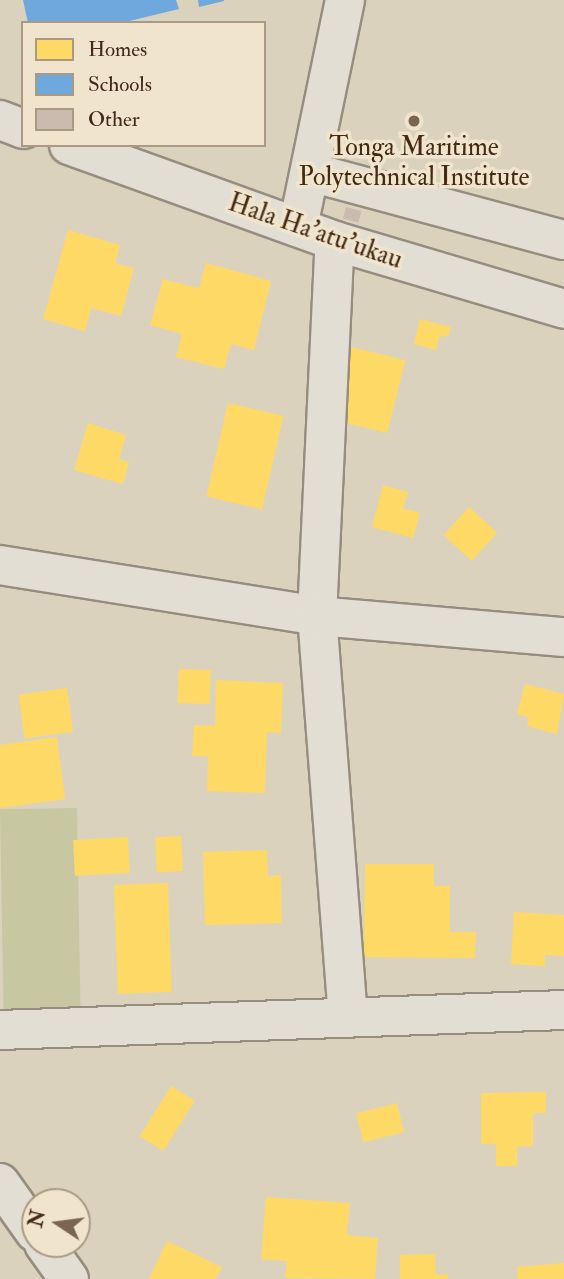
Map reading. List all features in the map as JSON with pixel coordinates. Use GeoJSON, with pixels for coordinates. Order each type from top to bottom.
{"type":"FeatureCollection","features":[{"type":"Feature","properties":{"kind":"street"},"geometry":{"type":"LineString","coordinates":[[298,227],[345,0]]}},
{"type":"Feature","properties":{"kind":"street"},"geometry":{"type":"LineString","coordinates":[[0,120],[21,128]]}},
{"type":"Feature","properties":{"kind":"street","name":"Hala Ha'atu'ukau"},"geometry":{"type":"LineString","coordinates":[[75,147],[335,241],[564,309]]}},
{"type":"Feature","properties":{"kind":"street"},"geometry":{"type":"LineString","coordinates":[[310,172],[564,240]]}},
{"type":"Feature","properties":{"kind":"street"},"geometry":{"type":"LineString","coordinates":[[335,241],[317,616],[348,1018]]}},
{"type":"Feature","properties":{"kind":"street"},"geometry":{"type":"LineString","coordinates":[[0,565],[317,616],[564,637]]}},
{"type":"Feature","properties":{"kind":"street"},"geometry":{"type":"LineString","coordinates":[[0,1030],[564,1010]]}},
{"type":"Feature","properties":{"kind":"street"},"geometry":{"type":"LineString","coordinates":[[0,1183],[21,1212]]}},
{"type":"Feature","properties":{"kind":"street"},"geometry":{"type":"LineString","coordinates":[[54,1258],[69,1279]]}},
{"type":"Feature","properties":{"kind":"green space"},"geometry":{"type":"Polygon","coordinates":[[[77,808],[81,1010],[4,1011],[0,809],[77,808]]]}},
{"type":"Feature","properties":{"kind":"building: Homes"},"geometry":{"type":"Polygon","coordinates":[[[68,230],[120,245],[115,263],[134,268],[121,316],[91,308],[85,331],[43,319],[68,230]]]}},
{"type":"Feature","properties":{"kind":"building: Homes"},"geometry":{"type":"Polygon","coordinates":[[[206,263],[271,281],[254,350],[231,344],[224,369],[176,357],[182,334],[150,325],[163,279],[199,288],[206,263]]]}},
{"type":"Feature","properties":{"kind":"building: Homes"},"geometry":{"type":"Polygon","coordinates":[[[420,319],[451,327],[448,337],[440,335],[436,350],[414,344],[420,319]]]}},
{"type":"Feature","properties":{"kind":"building: Homes"},"geometry":{"type":"Polygon","coordinates":[[[352,347],[405,360],[387,433],[334,420],[352,347]]]}},
{"type":"Feature","properties":{"kind":"building: Homes"},"geometry":{"type":"Polygon","coordinates":[[[228,403],[284,416],[262,509],[206,497],[228,403]]]}},
{"type":"Feature","properties":{"kind":"building: Homes"},"geometry":{"type":"Polygon","coordinates":[[[88,423],[126,435],[119,459],[129,462],[123,484],[74,470],[88,423]]]}},
{"type":"Feature","properties":{"kind":"building: Homes"},"geometry":{"type":"Polygon","coordinates":[[[383,485],[408,492],[403,508],[420,513],[413,538],[372,527],[383,485]]]}},
{"type":"Feature","properties":{"kind":"building: Homes"},"geometry":{"type":"Polygon","coordinates":[[[469,507],[497,532],[472,561],[444,535],[469,507]]]}},
{"type":"Feature","properties":{"kind":"building: Homes"},"geometry":{"type":"Polygon","coordinates":[[[179,669],[211,670],[210,704],[178,703],[179,669]]]}},
{"type":"Feature","properties":{"kind":"building: Homes"},"geometry":{"type":"Polygon","coordinates":[[[216,680],[283,683],[281,733],[267,732],[265,793],[207,791],[208,756],[192,756],[194,725],[215,726],[216,680]]]}},
{"type":"Feature","properties":{"kind":"building: Homes"},"geometry":{"type":"Polygon","coordinates":[[[525,684],[564,694],[557,734],[527,726],[529,717],[517,714],[525,684]]]}},
{"type":"Feature","properties":{"kind":"building: Homes"},"geometry":{"type":"Polygon","coordinates":[[[67,688],[73,732],[25,738],[18,695],[67,688]]]}},
{"type":"Feature","properties":{"kind":"building: Homes"},"geometry":{"type":"Polygon","coordinates":[[[57,737],[65,799],[0,808],[0,745],[57,737]]]}},
{"type":"Feature","properties":{"kind":"building: Homes"},"geometry":{"type":"Polygon","coordinates":[[[181,836],[183,871],[157,872],[155,837],[181,836]]]}},
{"type":"Feature","properties":{"kind":"building: Homes"},"geometry":{"type":"Polygon","coordinates":[[[128,837],[130,873],[75,876],[73,840],[128,837]]]}},
{"type":"Feature","properties":{"kind":"building: Homes"},"geometry":{"type":"Polygon","coordinates":[[[267,850],[268,876],[281,875],[282,923],[205,925],[203,852],[267,850]]]}},
{"type":"Feature","properties":{"kind":"building: Homes"},"geometry":{"type":"Polygon","coordinates":[[[365,864],[434,864],[434,886],[450,886],[450,932],[476,932],[475,958],[364,957],[365,864]]]}},
{"type":"Feature","properties":{"kind":"building: Homes"},"geometry":{"type":"Polygon","coordinates":[[[168,883],[172,992],[118,994],[114,885],[168,883]]]}},
{"type":"Feature","properties":{"kind":"building: Homes"},"geometry":{"type":"Polygon","coordinates":[[[514,912],[564,915],[564,956],[545,955],[545,966],[511,964],[514,912]]]}},
{"type":"Feature","properties":{"kind":"building: Homes"},"geometry":{"type":"Polygon","coordinates":[[[171,1086],[195,1101],[163,1151],[140,1136],[171,1086]]]}},
{"type":"Feature","properties":{"kind":"building: Homes"},"geometry":{"type":"Polygon","coordinates":[[[546,1092],[546,1113],[533,1113],[533,1146],[517,1147],[517,1166],[496,1166],[496,1144],[481,1144],[481,1093],[546,1092]]]}},
{"type":"Feature","properties":{"kind":"building: Homes"},"geometry":{"type":"Polygon","coordinates":[[[397,1103],[404,1132],[364,1142],[356,1113],[397,1103]]]}},
{"type":"Feature","properties":{"kind":"building: Homes"},"geometry":{"type":"Polygon","coordinates":[[[266,1197],[350,1203],[347,1235],[378,1238],[375,1279],[285,1278],[287,1261],[261,1259],[266,1197]]]}},
{"type":"Feature","properties":{"kind":"building: Homes"},"geometry":{"type":"Polygon","coordinates":[[[167,1241],[222,1267],[216,1279],[149,1279],[167,1241]]]}},
{"type":"Feature","properties":{"kind":"building: Homes"},"geometry":{"type":"Polygon","coordinates":[[[435,1254],[436,1275],[448,1274],[448,1279],[400,1279],[400,1255],[435,1254]]]}},
{"type":"Feature","properties":{"kind":"building: Homes"},"geometry":{"type":"Polygon","coordinates":[[[564,1263],[564,1279],[518,1279],[517,1267],[564,1263]]]}},
{"type":"Feature","properties":{"kind":"building: Schools"},"geometry":{"type":"Polygon","coordinates":[[[23,0],[176,0],[179,9],[129,21],[28,21],[23,0]]]}},
{"type":"Feature","properties":{"kind":"building: Schools"},"geometry":{"type":"Polygon","coordinates":[[[198,0],[224,0],[224,1],[199,7],[198,0]]]}},
{"type":"Feature","properties":{"kind":"building: Other"},"geometry":{"type":"Polygon","coordinates":[[[346,207],[361,211],[358,223],[343,219],[346,207]]]}},
{"type":"Feature","properties":{"kind":"place","name":"Tonga Maritime Polytechnical Institute"},"geometry":{"type":"Point","coordinates":[414,121]}}]}
